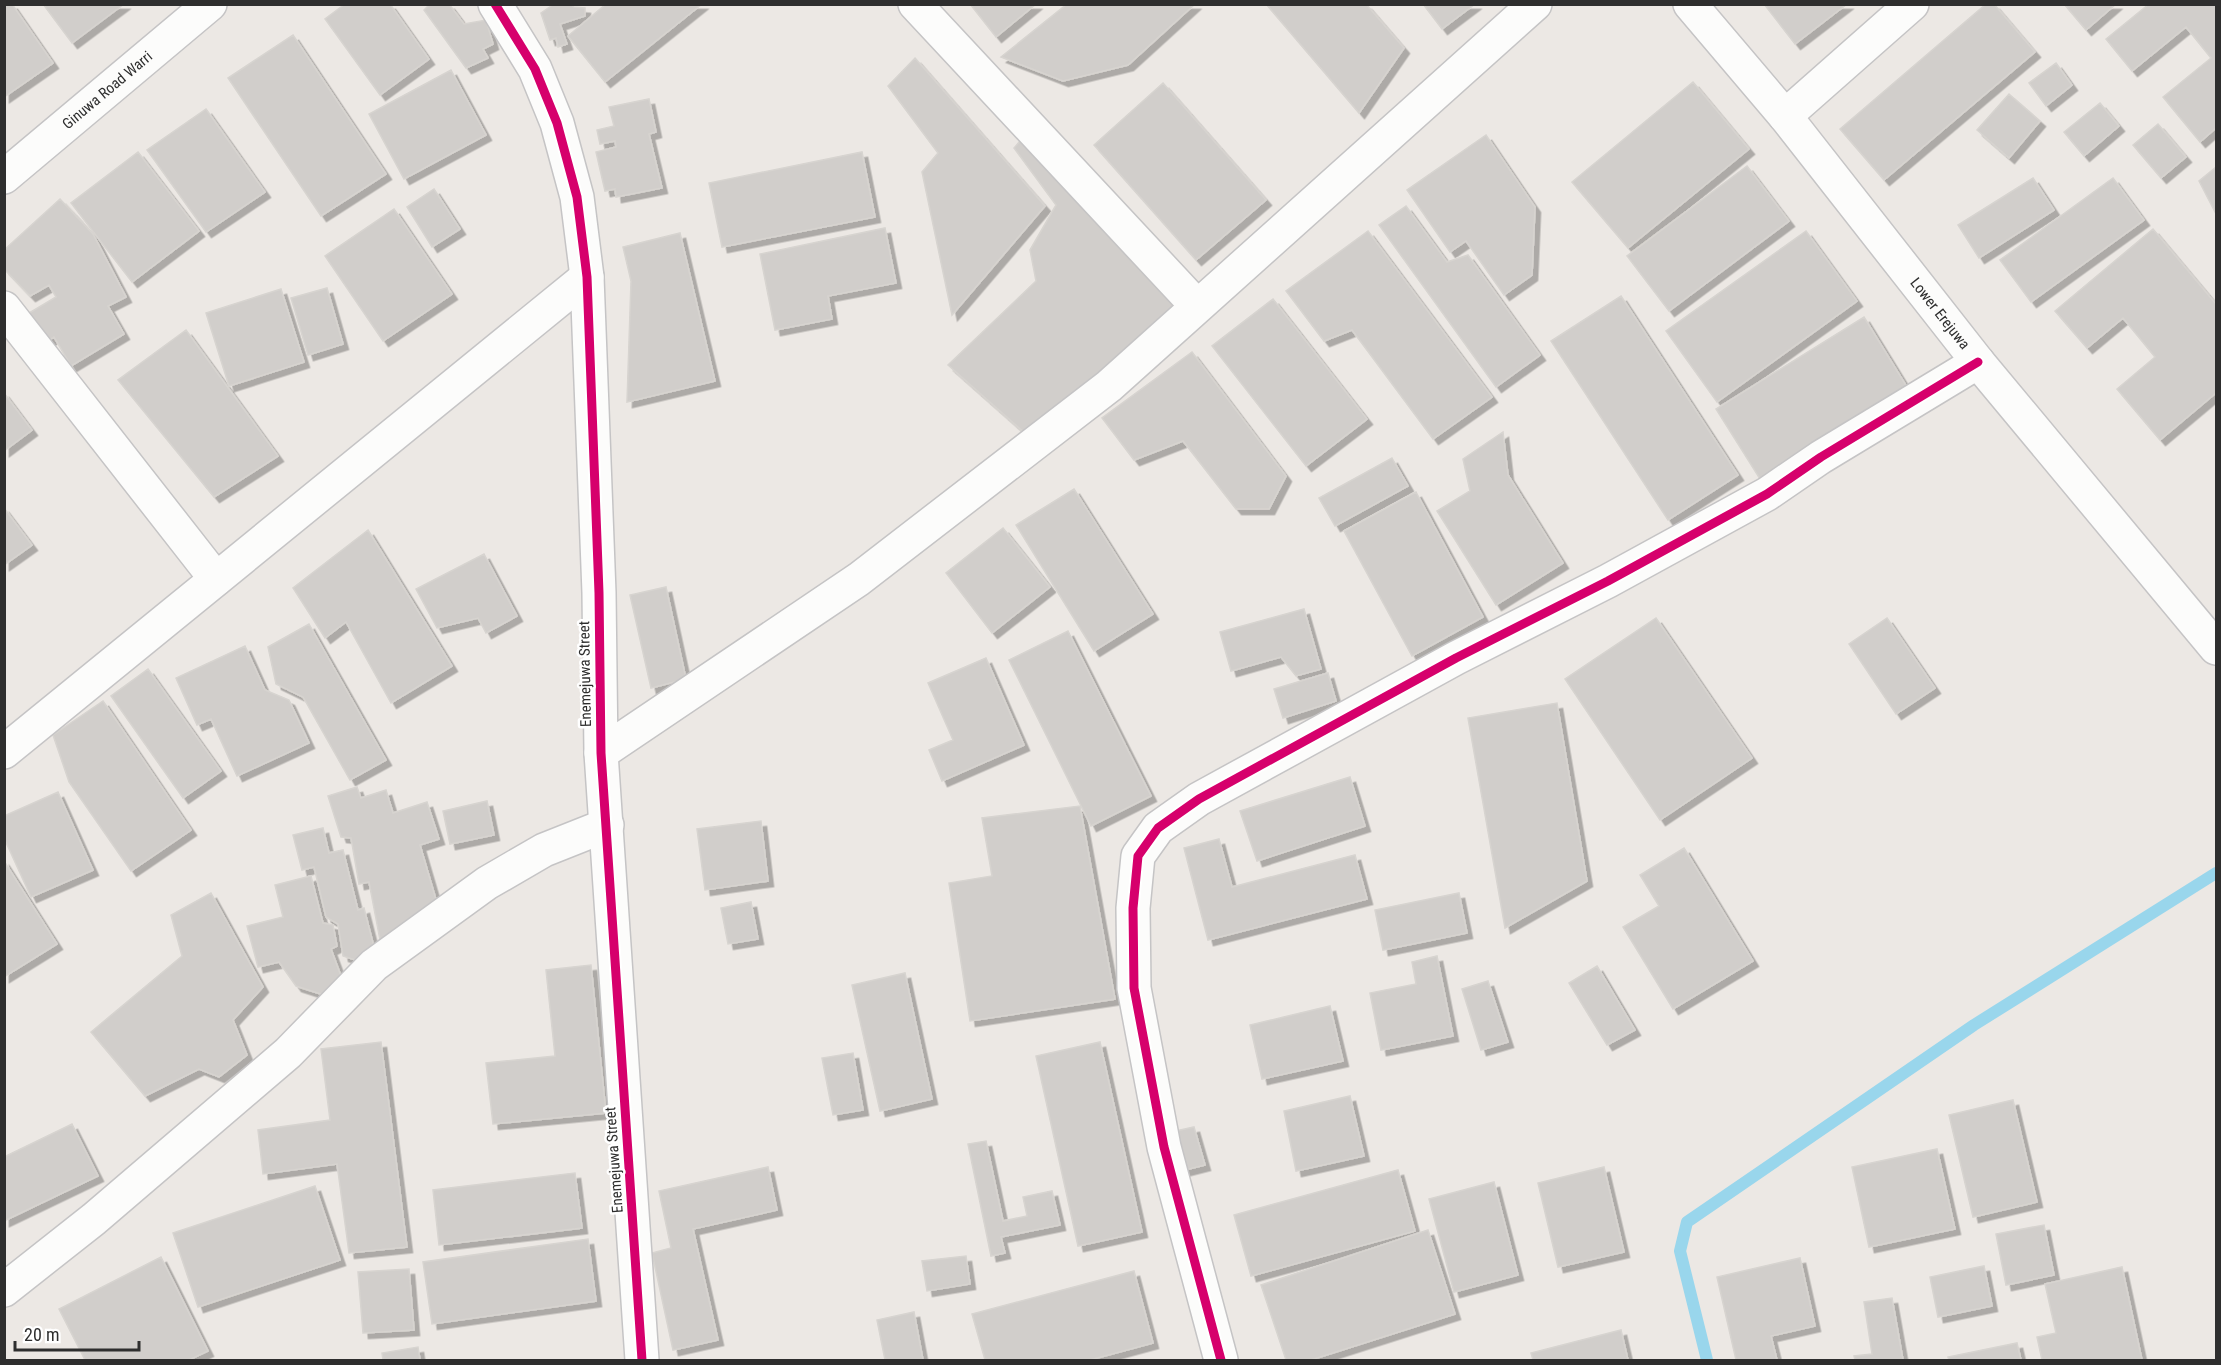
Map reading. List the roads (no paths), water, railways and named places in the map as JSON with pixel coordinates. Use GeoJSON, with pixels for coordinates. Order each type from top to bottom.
{"type":"FeatureCollection","features":[{"type":"Feature","properties":{"kind":"street","name":"Ginuwa Road Warri"},"geometry":{"type":"LineString","coordinates":[[4,177],[210,4]]}},
{"type":"Feature","properties":{"kind":"street","name":"Enemejuwa Street"},"geometry":{"type":"LineString","coordinates":[[495,4],[535,69],[557,123],[577,197],[587,277],[601,753],[642,1360]]}},
{"type":"Feature","properties":{"kind":"street"},"geometry":{"type":"LineString","coordinates":[[915,4],[1197,306]]}},
{"type":"Feature","properties":{"kind":"street"},"geometry":{"type":"LineString","coordinates":[[601,753],[859,579],[1109,386],[1535,4]]}},
{"type":"Feature","properties":{"kind":"street","name":"Lower Erejuwa"},"geometry":{"type":"LineString","coordinates":[[1690,4],[1785,116],[1978,362],[2217,648]]}},
{"type":"Feature","properties":{"kind":"street"},"geometry":{"type":"LineString","coordinates":[[1785,116],[1912,4]]}},
{"type":"Feature","properties":{"kind":"street"},"geometry":{"type":"LineString","coordinates":[[4,753],[587,277]]}},
{"type":"Feature","properties":{"kind":"street"},"geometry":{"type":"LineString","coordinates":[[4,308],[216,579]]}},
{"type":"Feature","properties":{"kind":"street"},"geometry":{"type":"LineString","coordinates":[[1221,1360],[1164,1146],[1134,988],[1133,908],[1138,856],[1158,828],[1200,799],[1446,663],[1608,581],[1767,494],[1821,457],[1978,362]]}},
{"type":"Feature","properties":{"kind":"street"},"geometry":{"type":"LineString","coordinates":[[4,1290],[94,1219],[288,1053],[374,964],[487,883],[544,850],[607,825]]}},
{"type":"Feature","properties":{"kind":"waterway"},"geometry":{"type":"LineString","coordinates":[[1707,1360],[1680,1251],[1687,1222],[1974,1025],[2216,873]]}}]}
